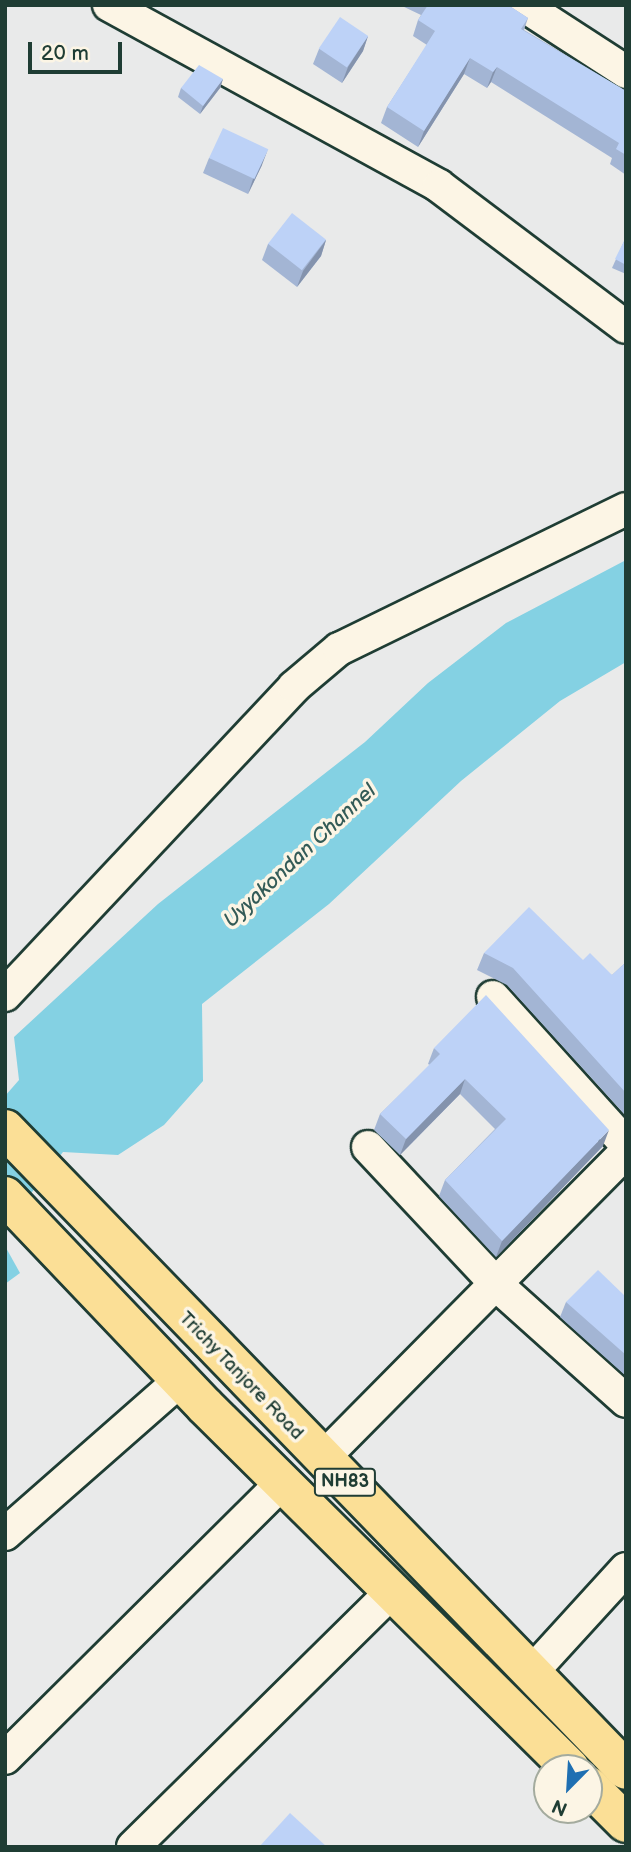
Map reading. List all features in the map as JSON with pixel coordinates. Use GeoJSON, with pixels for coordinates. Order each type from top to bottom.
{"type":"FeatureCollection","features":[{"type":"Feature","properties":{"kind":"highway","name":"Trichy Tanjore Road"},"geometry":{"type":"LineString","coordinates":[[5,1129],[65,1194],[626,1770]]}},
{"type":"Feature","properties":{"kind":"highway","name":"NH83"},"geometry":{"type":"LineString","coordinates":[[5,1196],[180,1380],[556,1754]]}},
{"type":"Feature","properties":{"kind":"highway"},"geometry":{"type":"LineString","coordinates":[[603,1800],[626,1823]]}},
{"type":"Feature","properties":{"kind":"street"},"geometry":{"type":"LineString","coordinates":[[523,5],[626,72]]}},
{"type":"Feature","properties":{"kind":"street"},"geometry":{"type":"LineString","coordinates":[[130,10],[439,186],[626,327]]}},
{"type":"Feature","properties":{"kind":"street"},"geometry":{"type":"LineString","coordinates":[[5,995],[294,687],[340,649],[626,509]]}},
{"type":"Feature","properties":{"kind":"street"},"geometry":{"type":"LineString","coordinates":[[493,997],[626,1144]]}},
{"type":"Feature","properties":{"kind":"street"},"geometry":{"type":"LineString","coordinates":[[368,1147],[498,1286],[626,1401]]}},
{"type":"Feature","properties":{"kind":"street"},"geometry":{"type":"LineString","coordinates":[[322,1459],[498,1286],[626,1152]]}},
{"type":"Feature","properties":{"kind":"street"},"geometry":{"type":"LineString","coordinates":[[5,1534],[180,1380]]}},
{"type":"Feature","properties":{"kind":"street"},"geometry":{"type":"LineString","coordinates":[[5,1758],[282,1483]]}},
{"type":"Feature","properties":{"kind":"street"},"geometry":{"type":"LineString","coordinates":[[531,1673],[626,1569]]}},
{"type":"Feature","properties":{"kind":"street"},"geometry":{"type":"LineString","coordinates":[[133,1847],[392,1592]]}},
{"type":"Feature","properties":{"kind":"water","name":"Uyyakondan Channel"},"geometry":{"type":"Polygon","coordinates":[[[626,560],[626,662],[560,701],[461,781],[329,904],[202,1004],[203,1081],[164,1125],[118,1155],[63,1152],[5,1227],[5,1096],[19,1080],[14,1037],[158,904],[365,742],[428,683],[506,623],[626,560]]]}},
{"type":"Feature","properties":{"kind":"water"},"geometry":{"type":"Polygon","coordinates":[[[5,1246],[20,1273],[5,1284],[5,1246]]]}},
{"type":"Feature","properties":{"kind":"building"},"geometry":{"type":"Polygon","coordinates":[[[428,5],[508,5],[528,18],[521,29],[626,91],[626,155],[616,149],[619,143],[497,67],[493,72],[470,58],[424,131],[387,107],[435,31],[418,20],[428,5]]]}},
{"type":"Feature","properties":{"kind":"building"},"geometry":{"type":"Polygon","coordinates":[[[340,17],[368,36],[347,68],[319,49],[340,17]]]}},
{"type":"Feature","properties":{"kind":"building"},"geometry":{"type":"Polygon","coordinates":[[[199,65],[223,79],[203,106],[181,88],[199,65]]]}},
{"type":"Feature","properties":{"kind":"building"},"geometry":{"type":"Polygon","coordinates":[[[223,128],[268,149],[254,179],[209,158],[223,128]]]}},
{"type":"Feature","properties":{"kind":"building"},"geometry":{"type":"Polygon","coordinates":[[[292,213],[326,239],[302,270],[268,244],[292,213]]]}},
{"type":"Feature","properties":{"kind":"building"},"geometry":{"type":"Polygon","coordinates":[[[626,237],[626,265],[615,259],[626,237]]]}},
{"type":"Feature","properties":{"kind":"building"},"geometry":{"type":"Polygon","coordinates":[[[529,907],[583,960],[590,953],[612,975],[626,962],[626,1093],[513,968],[484,953],[529,907]]]}},
{"type":"Feature","properties":{"kind":"building"},"geometry":{"type":"Polygon","coordinates":[[[486,995],[609,1130],[502,1241],[445,1180],[506,1119],[465,1079],[406,1139],[380,1114],[440,1054],[434,1048],[486,995]]]}},
{"type":"Feature","properties":{"kind":"building"},"geometry":{"type":"Polygon","coordinates":[[[598,1270],[626,1297],[626,1355],[566,1302],[598,1270]]]}},
{"type":"Feature","properties":{"kind":"building"},"geometry":{"type":"Polygon","coordinates":[[[290,1813],[327,1847],[259,1847],[290,1813]]]}}]}
